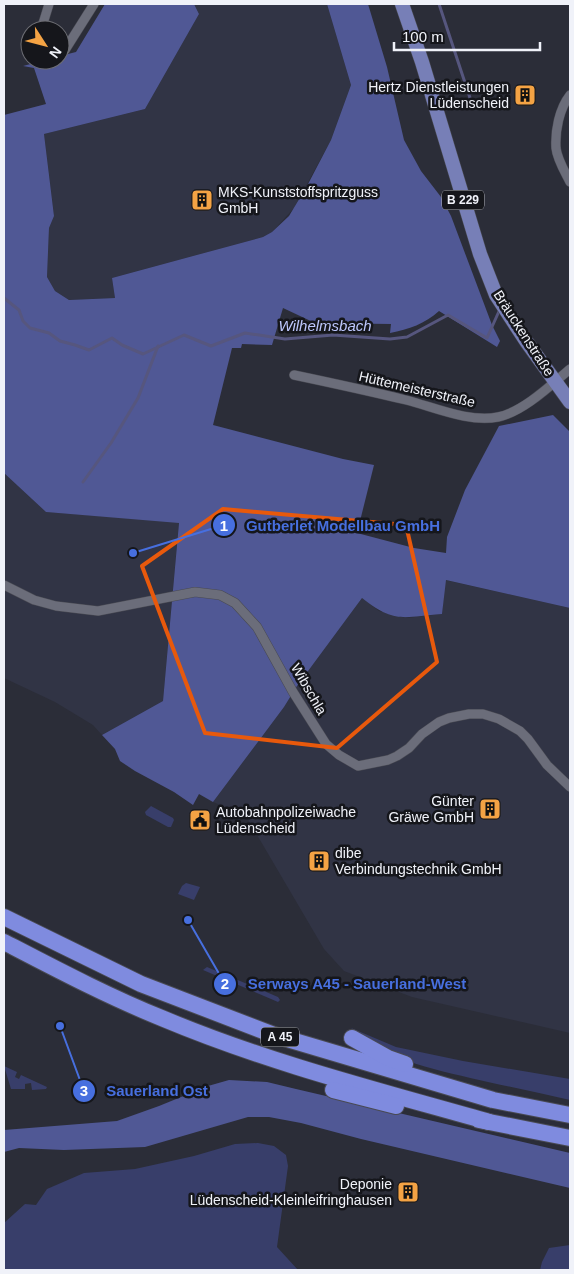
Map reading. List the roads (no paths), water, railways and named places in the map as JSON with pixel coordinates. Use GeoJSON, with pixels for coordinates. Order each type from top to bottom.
{"type":"FeatureCollection","features":[{"type":"Feature","properties":{"kind":"highway","name":"A 45"},"geometry":{"type":"LineString","coordinates":[[4,917],[141,984],[274,1035],[493,1100],[570,1115]]}},
{"type":"Feature","properties":{"kind":"highway","name":"A 45"},"geometry":{"type":"LineString","coordinates":[[4,942],[46,964],[164,1019],[299,1067],[489,1122],[570,1138]]}},
{"type":"Feature","properties":{"kind":"highway"},"geometry":{"type":"LineString","coordinates":[[352,1038],[388,1058],[493,1100]]}},
{"type":"Feature","properties":{"kind":"highway"},"geometry":{"type":"LineString","coordinates":[[333,1090],[374,1101],[489,1122]]}},
{"type":"Feature","properties":{"kind":"main road","name":"Bräuckenstraße"},"geometry":{"type":"LineString","coordinates":[[402,4],[480,254],[496,294],[570,402]]}},
{"type":"Feature","properties":{"kind":"street"},"geometry":{"type":"LineString","coordinates":[[44,20],[49,4]]}},
{"type":"Feature","properties":{"kind":"street"},"geometry":{"type":"LineString","coordinates":[[70,42],[94,4]]}},
{"type":"Feature","properties":{"kind":"street"},"geometry":{"type":"LineString","coordinates":[[570,95],[559,115],[556,149],[570,182]]}},
{"type":"Feature","properties":{"kind":"street","name":"Hüttemeisterstraße"},"geometry":{"type":"LineString","coordinates":[[294,375],[383,395],[463,416],[488,418],[507,415],[529,401],[570,369]]}},
{"type":"Feature","properties":{"kind":"street","name":"Wibschla"},"geometry":{"type":"LineString","coordinates":[[4,585],[34,600],[56,606],[98,611],[195,592],[220,595],[235,603],[257,627],[297,699],[326,744],[339,755],[358,766],[388,760],[397,756],[439,722],[468,714],[483,714],[499,719],[520,731],[547,765],[570,787]]}},
{"type":"Feature","properties":{"kind":"waterway"},"geometry":{"type":"LineString","coordinates":[[439,4],[473,107]]}},
{"type":"Feature","properties":{"kind":"waterway","name":"Wilhelmsbach"},"geometry":{"type":"LineString","coordinates":[[4,298],[19,310],[23,321],[30,328],[49,333],[60,341],[89,350],[112,338],[122,345],[143,354],[184,335],[211,346],[245,333],[285,339],[333,335],[390,339],[407,337],[448,315],[487,338],[500,309]]}},
{"type":"Feature","properties":{"kind":"waterway"},"geometry":{"type":"LineString","coordinates":[[83,482],[111,443],[138,398],[158,346]]}},
{"type":"Feature","properties":{"kind":"place","name":"Hertz Dienstleistungen Lüdenscheid"},"geometry":{"type":"Point","coordinates":[525,95]}},
{"type":"Feature","properties":{"kind":"place","name":"MKS-Kunststoffspritzguss GmbH"},"geometry":{"type":"Point","coordinates":[202,200]}},
{"type":"Feature","properties":{"kind":"place","name":"Gutberlet Modellbau GmbH"},"geometry":{"type":"Point","coordinates":[133,553]}},
{"type":"Feature","properties":{"kind":"place","name":"Günter Gräwe GmbH"},"geometry":{"type":"Point","coordinates":[490,809]}},
{"type":"Feature","properties":{"kind":"place","name":"Autobahnpolizeiwache Lüdenscheid"},"geometry":{"type":"Point","coordinates":[200,820]}},
{"type":"Feature","properties":{"kind":"place","name":"dibe Verbindungstechnik GmbH"},"geometry":{"type":"Point","coordinates":[319,861]}},
{"type":"Feature","properties":{"kind":"place","name":"Serways A45 - Sauerland-West"},"geometry":{"type":"Point","coordinates":[188,920]}},
{"type":"Feature","properties":{"kind":"place","name":"Sauerland Ost"},"geometry":{"type":"Point","coordinates":[60,1026]}},
{"type":"Feature","properties":{"kind":"place","name":"Deponie Lüdenscheid-Kleinleifringhausen"},"geometry":{"type":"Point","coordinates":[408,1192]}}]}
